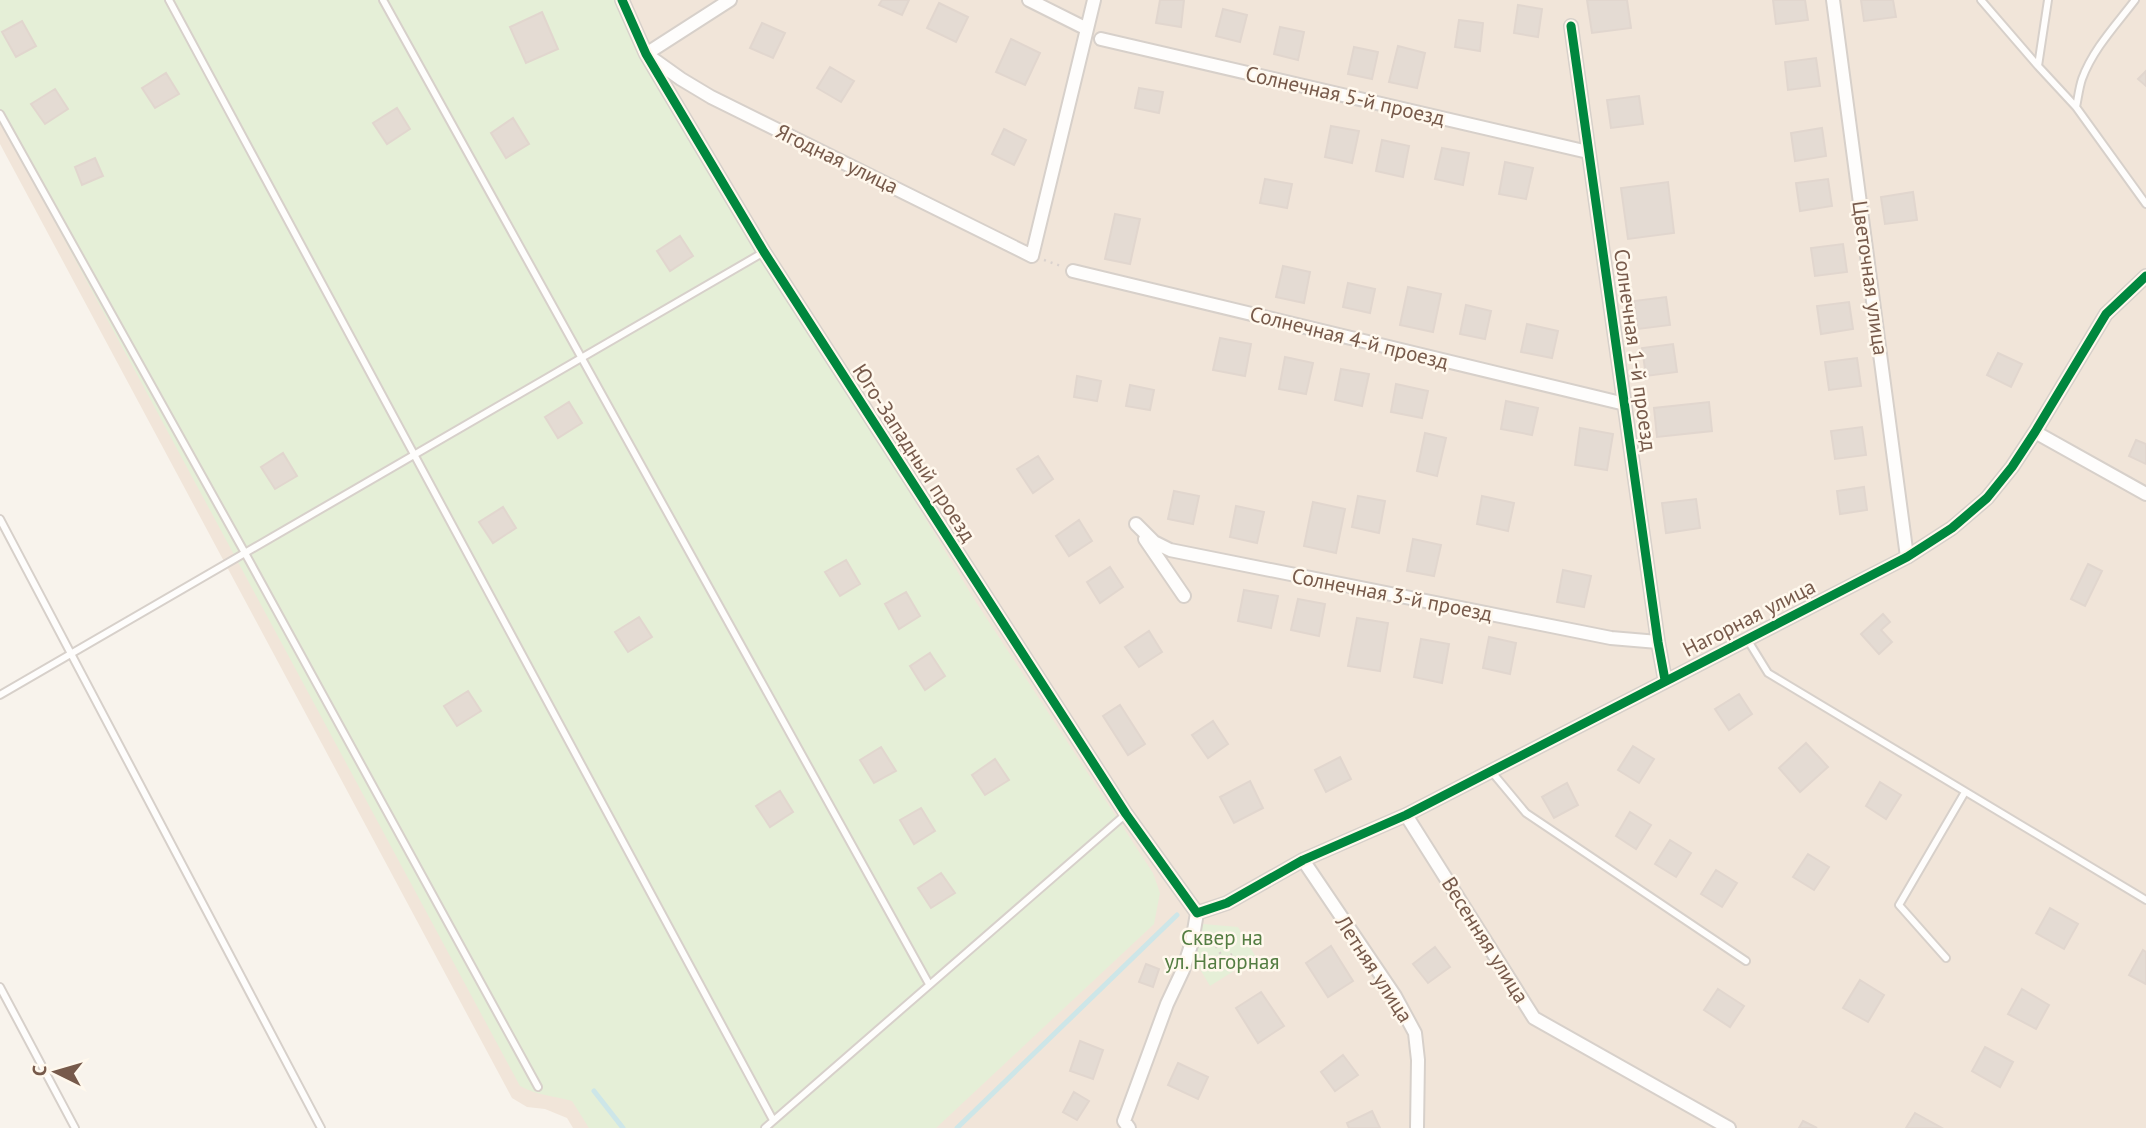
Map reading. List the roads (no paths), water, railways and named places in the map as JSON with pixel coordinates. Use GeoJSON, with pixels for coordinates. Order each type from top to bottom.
{"type":"FeatureCollection","features":[{"type":"Feature","properties":{"kind":"street","name":"Юго-Западный проезд"},"geometry":{"type":"LineString","coordinates":[[622,0],[646,54],[764,252],[1126,814],[1197,913]]}},
{"type":"Feature","properties":{"kind":"street"},"geometry":{"type":"LineString","coordinates":[[646,54],[730,0]]}},
{"type":"Feature","properties":{"kind":"street"},"geometry":{"type":"LineString","coordinates":[[1030,0],[1087,29],[1094,0]]}},
{"type":"Feature","properties":{"kind":"street","name":"Цветочная улица"},"geometry":{"type":"LineString","coordinates":[[1833,0],[1907,557]]}},
{"type":"Feature","properties":{"kind":"street","name":"Солнечная 1-й проезд"},"geometry":{"type":"LineString","coordinates":[[1571,26],[1665,680]]}},
{"type":"Feature","properties":{"kind":"street","name":"Ягодная улица"},"geometry":{"type":"LineString","coordinates":[[646,54],[712,97],[1032,256],[1087,29]]}},
{"type":"Feature","properties":{"kind":"street","name":"Солнечная 5-й проезд"},"geometry":{"type":"LineString","coordinates":[[1101,39],[1588,152]]}},
{"type":"Feature","properties":{"kind":"street","name":"Солнечная 4-й проезд"},"geometry":{"type":"LineString","coordinates":[[1073,271],[1625,404]]}},
{"type":"Feature","properties":{"kind":"street","name":"Нагорная улица"},"geometry":{"type":"LineString","coordinates":[[1197,913],[1227,903],[1303,860],[1406,815],[1907,557],[1952,528],[1987,498],[2012,467],[2106,314],[2146,276]]}},
{"type":"Feature","properties":{"kind":"street"},"geometry":{"type":"LineString","coordinates":[[2035,432],[2146,494]]}},
{"type":"Feature","properties":{"kind":"street","name":"Солнечная 3-й проезд"},"geometry":{"type":"LineString","coordinates":[[1184,596],[1136,524],[1154,542],[1170,550],[1611,638],[1658,642]]}},
{"type":"Feature","properties":{"kind":"street","name":"Весенняя улица"},"geometry":{"type":"LineString","coordinates":[[1406,815],[1534,1018],[1728,1128]]}},
{"type":"Feature","properties":{"kind":"street","name":"Летняя улица"},"geometry":{"type":"LineString","coordinates":[[1303,860],[1395,996],[1415,1033],[1418,1060],[1417,1128]]}},
{"type":"Feature","properties":{"kind":"street"},"geometry":{"type":"LineString","coordinates":[[1125,1126],[1167,1004],[1183,970],[1197,913]]}},
{"type":"Feature","properties":{"kind":"lane"},"geometry":{"type":"LineString","coordinates":[[169,0],[773,1120]]}},
{"type":"Feature","properties":{"kind":"lane"},"geometry":{"type":"LineString","coordinates":[[383,0],[929,984]]}},
{"type":"Feature","properties":{"kind":"lane"},"geometry":{"type":"LineString","coordinates":[[1981,0],[2076,107],[2146,204]]}},
{"type":"Feature","properties":{"kind":"lane"},"geometry":{"type":"LineString","coordinates":[[2038,66],[2048,0]]}},
{"type":"Feature","properties":{"kind":"lane"},"geometry":{"type":"LineString","coordinates":[[2076,107],[2081,80],[2091,59],[2135,0]]}},
{"type":"Feature","properties":{"kind":"lane"},"geometry":{"type":"LineString","coordinates":[[0,114],[538,1087]]}},
{"type":"Feature","properties":{"kind":"lane"},"geometry":{"type":"LineString","coordinates":[[0,695],[764,252]]}},
{"type":"Feature","properties":{"kind":"lane"},"geometry":{"type":"LineString","coordinates":[[0,519],[321,1128]]}},
{"type":"Feature","properties":{"kind":"lane"},"geometry":{"type":"LineString","coordinates":[[1747,639],[1768,673],[2146,900]]}},
{"type":"Feature","properties":{"kind":"lane"},"geometry":{"type":"LineString","coordinates":[[1491,771],[1526,813],[1746,961]]}},
{"type":"Feature","properties":{"kind":"lane"},"geometry":{"type":"LineString","coordinates":[[1946,958],[1899,905],[1965,792]]}},
{"type":"Feature","properties":{"kind":"lane"},"geometry":{"type":"LineString","coordinates":[[765,1128],[1126,814]]}},
{"type":"Feature","properties":{"kind":"lane"},"geometry":{"type":"LineString","coordinates":[[0,987],[75,1128]]}},
{"type":"Feature","properties":{"kind":"waterway"},"geometry":{"type":"LineString","coordinates":[[957,1128],[1177,915]]}},
{"type":"Feature","properties":{"kind":"waterway"},"geometry":{"type":"LineString","coordinates":[[594,1091],[623,1128]]}},
{"type":"Feature","properties":{"kind":"park label","name":"Сквер на ул. Нагорная"},"geometry":{"type":"Point","coordinates":[1222,950]}}]}
